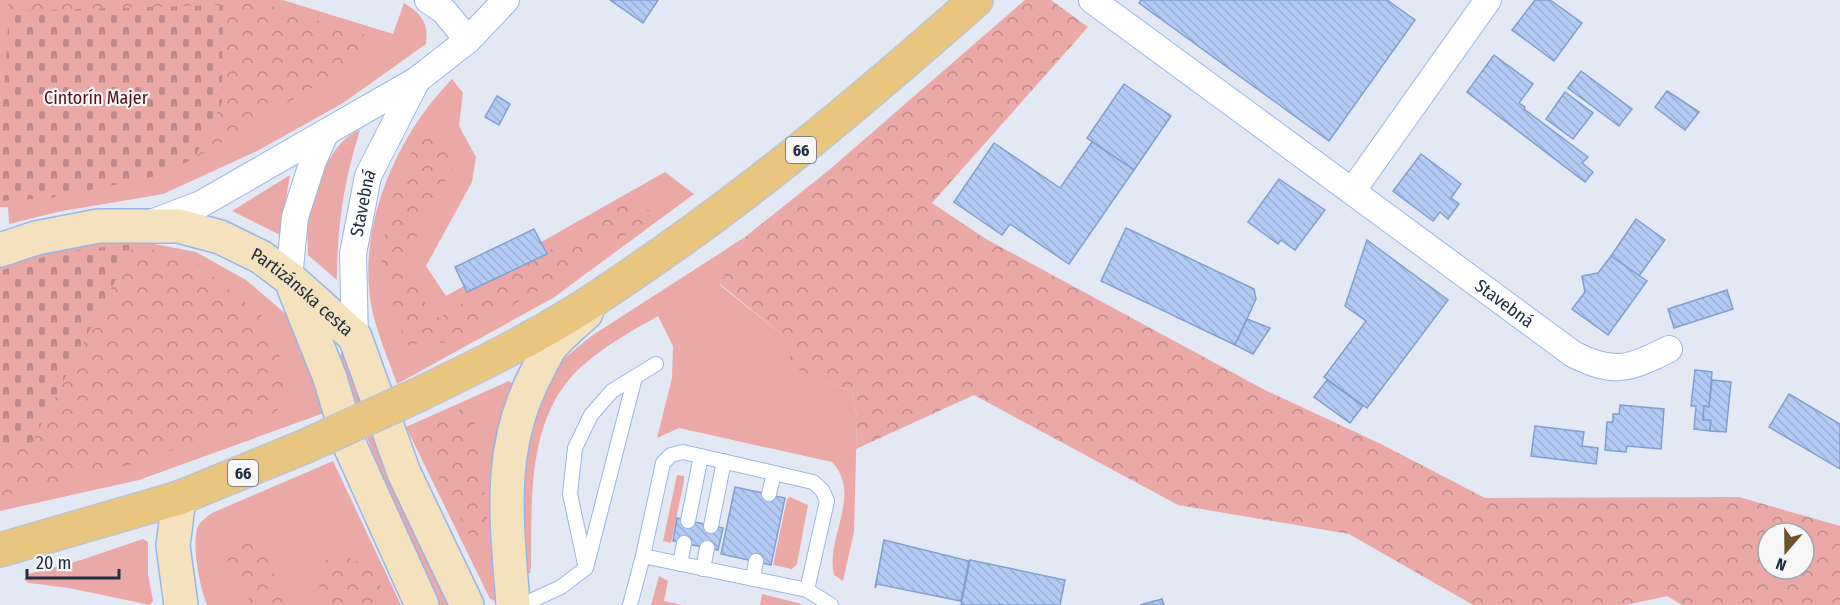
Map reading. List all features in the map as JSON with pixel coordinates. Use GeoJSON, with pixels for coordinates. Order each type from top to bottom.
{"type":"FeatureCollection","features":[{"type":"Feature","properties":{"kind":"main road","name":"66"},"geometry":{"type":"LineString","coordinates":[[0,550],[179,498],[306,446],[420,394],[535,336],[617,285],[768,177],[851,109],[975,0]]}},
{"type":"Feature","properties":{"kind":"street"},"geometry":{"type":"LineString","coordinates":[[428,0],[444,11],[468,40]]}},
{"type":"Feature","properties":{"kind":"street","name":"Stavebná"},"geometry":{"type":"LineString","coordinates":[[149,224],[201,204],[417,80],[468,40],[506,0]]}},
{"type":"Feature","properties":{"kind":"street","name":"Stavebná"},"geometry":{"type":"LineString","coordinates":[[1092,0],[1580,358],[1596,366],[1617,368],[1641,363],[1669,349]]}},
{"type":"Feature","properties":{"kind":"street"},"geometry":{"type":"LineString","coordinates":[[1353,190],[1488,0]]}},
{"type":"Feature","properties":{"kind":"street","name":"Stavebná"},"geometry":{"type":"LineString","coordinates":[[355,337],[353,254],[368,176],[417,80]]}},
{"type":"Feature","properties":{"kind":"street"},"geometry":{"type":"LineString","coordinates":[[326,134],[313,161],[295,218],[289,278],[330,378],[351,448],[422,605]]}},
{"type":"Feature","properties":{"kind":"street","name":"Partizánska cesta"},"geometry":{"type":"LineString","coordinates":[[0,250],[36,238],[98,226],[149,224],[178,226],[220,237],[261,257],[289,278],[355,337],[404,473],[467,605]]}},
{"type":"Feature","properties":{"kind":"street"},"geometry":{"type":"LineString","coordinates":[[513,605],[507,518],[507,473],[512,433],[527,391],[552,346],[617,285]]}},
{"type":"Feature","properties":{"kind":"street"},"geometry":{"type":"LineString","coordinates":[[179,498],[173,546],[181,605]]}},
{"type":"Feature","properties":{"kind":"street"},"geometry":{"type":"LineString","coordinates":[[0,539],[34,541]]}},
{"type":"Feature","properties":{"kind":"lane"},"geometry":{"type":"LineString","coordinates":[[586,568],[570,494],[575,448],[591,415],[612,391],[656,364]]}},
{"type":"Feature","properties":{"kind":"lane"},"geometry":{"type":"LineString","coordinates":[[522,605],[561,587],[586,568],[635,377]]}},
{"type":"Feature","properties":{"kind":"lane"},"geometry":{"type":"LineString","coordinates":[[630,605],[663,463],[671,455],[683,452],[813,482],[822,490],[827,501],[807,590]]}},
{"type":"Feature","properties":{"kind":"lane"},"geometry":{"type":"LineString","coordinates":[[688,520],[701,456]]}},
{"type":"Feature","properties":{"kind":"lane"},"geometry":{"type":"LineString","coordinates":[[711,526],[724,461]]}},
{"type":"Feature","properties":{"kind":"lane"},"geometry":{"type":"LineString","coordinates":[[770,494],[774,473]]}},
{"type":"Feature","properties":{"kind":"lane"},"geometry":{"type":"LineString","coordinates":[[680,564],[684,543]]}},
{"type":"Feature","properties":{"kind":"lane"},"geometry":{"type":"LineString","coordinates":[[703,569],[707,548]]}},
{"type":"Feature","properties":{"kind":"lane"},"geometry":{"type":"LineString","coordinates":[[643,556],[807,590],[831,605]]}},
{"type":"Feature","properties":{"kind":"lane"},"geometry":{"type":"LineString","coordinates":[[753,579],[756,561]]}},
{"type":"Feature","properties":{"kind":"green space"},"geometry":{"type":"Polygon","coordinates":[[[0,0],[283,0],[393,34],[404,3],[422,19],[427,36],[426,44],[343,103],[259,150],[163,194],[57,212],[9,224],[8,207],[0,207],[0,0]]]}},
{"type":"Feature","properties":{"kind":"green space"},"geometry":{"type":"Polygon","coordinates":[[[8,0],[274,0],[273,7],[378,39],[367,55],[194,159],[222,102],[223,5],[9,11],[8,0]]]}},
{"type":"Feature","properties":{"kind":"green space"},"geometry":{"type":"Polygon","coordinates":[[[1025,0],[1051,0],[1088,27],[932,203],[986,239],[1263,389],[1381,444],[1485,498],[1739,497],[1840,526],[1840,605],[1682,605],[1667,596],[1626,605],[1473,605],[1349,534],[1178,505],[974,395],[856,449],[857,418],[852,391],[820,381],[792,366],[787,339],[720,284],[745,237],[829,170],[1025,0]]]}},
{"type":"Feature","properties":{"kind":"green space","name":"Cintorín Majer"},"geometry":{"type":"Polygon","coordinates":[[[223,5],[222,102],[194,159],[152,177],[50,198],[0,201],[0,155],[9,11],[223,5]]]}},
{"type":"Feature","properties":{"kind":"green space"},"geometry":{"type":"Polygon","coordinates":[[[452,79],[463,93],[459,126],[476,157],[472,182],[426,266],[446,296],[665,172],[694,194],[553,298],[397,384],[373,314],[369,283],[369,251],[384,188],[397,157],[431,102],[452,79]]]}},
{"type":"Feature","properties":{"kind":"green space"},"geometry":{"type":"Polygon","coordinates":[[[360,130],[342,204],[337,280],[308,255],[308,217],[321,176],[333,153],[350,135],[360,130]]]}},
{"type":"Feature","properties":{"kind":"green space"},"geometry":{"type":"Polygon","coordinates":[[[445,131],[453,170],[432,201],[406,261],[421,298],[439,318],[636,197],[654,216],[551,283],[449,342],[406,345],[381,267],[388,209],[415,144],[445,131]]]}},
{"type":"Feature","properties":{"kind":"green space"},"geometry":{"type":"Polygon","coordinates":[[[290,175],[280,235],[232,211],[290,175]]]}},
{"type":"Feature","properties":{"kind":"green space"},"geometry":{"type":"Polygon","coordinates":[[[745,237],[720,285],[787,339],[820,381],[852,391],[857,418],[854,532],[843,581],[834,575],[833,560],[844,502],[844,489],[841,475],[832,462],[679,428],[657,438],[672,378],[673,346],[658,316],[590,359],[563,387],[550,410],[541,435],[536,461],[531,567],[530,573],[524,574],[519,509],[528,424],[555,366],[590,337],[745,237]]]}},
{"type":"Feature","properties":{"kind":"green space"},"geometry":{"type":"Polygon","coordinates":[[[134,240],[196,252],[246,280],[286,314],[305,352],[324,413],[139,480],[0,511],[0,267],[63,247],[134,240]]]}},
{"type":"Feature","properties":{"kind":"green space"},"geometry":{"type":"Polygon","coordinates":[[[134,244],[197,264],[265,318],[287,375],[277,412],[136,463],[0,497],[0,442],[30,446],[134,244]]]}},
{"type":"Feature","properties":{"kind":"green space"},"geometry":{"type":"Polygon","coordinates":[[[134,244],[30,446],[0,442],[0,271],[60,252],[134,244]]]}},
{"type":"Feature","properties":{"kind":"green space"},"geometry":{"type":"Polygon","coordinates":[[[342,351],[389,477],[450,605],[438,605],[410,544],[372,451],[340,356],[342,351]]]}},
{"type":"Feature","properties":{"kind":"green space"},"geometry":{"type":"Polygon","coordinates":[[[509,381],[516,386],[500,587],[496,601],[490,599],[406,427],[509,381]]]}},
{"type":"Feature","properties":{"kind":"green space"},"geometry":{"type":"Polygon","coordinates":[[[462,408],[473,411],[489,532],[483,546],[475,546],[418,435],[462,408]]]}},
{"type":"Feature","properties":{"kind":"green space"},"geometry":{"type":"Polygon","coordinates":[[[333,461],[401,605],[207,605],[199,577],[195,544],[198,526],[201,522],[212,513],[333,461]]]}},
{"type":"Feature","properties":{"kind":"green space"},"geometry":{"type":"Polygon","coordinates":[[[677,475],[684,476],[684,481],[671,543],[663,541],[677,475]]]}},
{"type":"Feature","properties":{"kind":"green space"},"geometry":{"type":"Polygon","coordinates":[[[790,497],[808,505],[797,564],[792,569],[773,565],[787,499],[790,497]]]}},
{"type":"Feature","properties":{"kind":"green space"},"geometry":{"type":"Polygon","coordinates":[[[241,532],[262,542],[283,600],[280,605],[252,605],[222,549],[241,532]]]}},
{"type":"Feature","properties":{"kind":"green space"},"geometry":{"type":"Polygon","coordinates":[[[143,539],[148,542],[148,574],[153,601],[150,605],[69,588],[29,583],[24,580],[28,574],[81,560],[143,539]]]}},
{"type":"Feature","properties":{"kind":"green space"},"geometry":{"type":"Polygon","coordinates":[[[342,555],[368,566],[393,605],[321,605],[316,599],[326,560],[342,555]]]}},
{"type":"Feature","properties":{"kind":"green space"},"geometry":{"type":"Polygon","coordinates":[[[659,576],[668,581],[664,601],[682,605],[651,605],[659,576]]]}},
{"type":"Feature","properties":{"kind":"green space"},"geometry":{"type":"Polygon","coordinates":[[[762,594],[798,603],[803,605],[760,605],[762,594]]]}},
{"type":"Feature","properties":{"kind":"building"},"geometry":{"type":"Polygon","coordinates":[[[610,0],[658,0],[643,23],[610,0]]]}},
{"type":"Feature","properties":{"kind":"building"},"geometry":{"type":"Polygon","coordinates":[[[1141,0],[1387,0],[1415,20],[1329,141],[1139,3],[1141,0]]]}},
{"type":"Feature","properties":{"kind":"building"},"geometry":{"type":"Polygon","coordinates":[[[1535,0],[1550,0],[1582,23],[1554,61],[1512,30],[1535,0]]]}},
{"type":"Feature","properties":{"kind":"building"},"geometry":{"type":"Polygon","coordinates":[[[1494,55],[1533,84],[1519,103],[1525,107],[1524,109],[1588,157],[1582,163],[1593,172],[1585,182],[1467,92],[1494,55]]]}},
{"type":"Feature","properties":{"kind":"building"},"geometry":{"type":"Polygon","coordinates":[[[1581,71],[1632,109],[1619,126],[1568,88],[1581,71]]]}},
{"type":"Feature","properties":{"kind":"building"},"geometry":{"type":"Polygon","coordinates":[[[1124,84],[1171,116],[1134,170],[1087,138],[1124,84]]]}},
{"type":"Feature","properties":{"kind":"building"},"geometry":{"type":"Polygon","coordinates":[[[1667,91],[1699,112],[1685,130],[1655,107],[1667,91]]]}},
{"type":"Feature","properties":{"kind":"building"},"geometry":{"type":"Polygon","coordinates":[[[1565,92],[1593,113],[1573,139],[1546,119],[1565,92]]]}},
{"type":"Feature","properties":{"kind":"building"},"geometry":{"type":"Polygon","coordinates":[[[497,96],[510,104],[499,125],[485,117],[497,96]]]}},
{"type":"Feature","properties":{"kind":"building"},"geometry":{"type":"Polygon","coordinates":[[[1092,142],[1134,170],[1069,264],[1010,224],[1002,235],[954,202],[994,143],[1060,188],[1092,142]]]}},
{"type":"Feature","properties":{"kind":"building"},"geometry":{"type":"Polygon","coordinates":[[[1421,154],[1461,184],[1451,198],[1459,204],[1448,219],[1440,212],[1433,221],[1393,191],[1421,154]]]}},
{"type":"Feature","properties":{"kind":"building"},"geometry":{"type":"Polygon","coordinates":[[[1279,179],[1325,210],[1295,250],[1281,240],[1278,244],[1248,222],[1279,179]]]}},
{"type":"Feature","properties":{"kind":"building"},"geometry":{"type":"Polygon","coordinates":[[[1636,219],[1665,240],[1639,276],[1611,256],[1636,219]]]}},
{"type":"Feature","properties":{"kind":"building"},"geometry":{"type":"Polygon","coordinates":[[[1126,228],[1254,289],[1256,299],[1235,345],[1101,281],[1126,228]]]}},
{"type":"Feature","properties":{"kind":"building"},"geometry":{"type":"Polygon","coordinates":[[[534,229],[547,254],[467,292],[455,267],[534,229]]]}},
{"type":"Feature","properties":{"kind":"building"},"geometry":{"type":"Polygon","coordinates":[[[1367,240],[1448,300],[1367,408],[1324,377],[1366,321],[1345,306],[1367,240]]]}},
{"type":"Feature","properties":{"kind":"building"},"geometry":{"type":"Polygon","coordinates":[[[1611,256],[1647,281],[1608,335],[1572,309],[1585,292],[1582,276],[1598,273],[1611,256]]]}},
{"type":"Feature","properties":{"kind":"building"},"geometry":{"type":"Polygon","coordinates":[[[1727,290],[1733,309],[1674,328],[1668,309],[1727,290]]]}},
{"type":"Feature","properties":{"kind":"building"},"geometry":{"type":"Polygon","coordinates":[[[1247,319],[1270,328],[1253,354],[1235,345],[1247,319]]]}},
{"type":"Feature","properties":{"kind":"building"},"geometry":{"type":"Polygon","coordinates":[[[1695,370],[1712,372],[1709,407],[1704,406],[1703,420],[1711,420],[1710,431],[1694,429],[1696,406],[1691,406],[1695,370]]]}},
{"type":"Feature","properties":{"kind":"building"},"geometry":{"type":"Polygon","coordinates":[[[1327,380],[1363,406],[1350,423],[1314,397],[1327,380]]]}},
{"type":"Feature","properties":{"kind":"building"},"geometry":{"type":"Polygon","coordinates":[[[1712,380],[1731,382],[1726,432],[1710,431],[1711,420],[1703,420],[1704,406],[1709,407],[1712,380]]]}},
{"type":"Feature","properties":{"kind":"building"},"geometry":{"type":"Polygon","coordinates":[[[1789,394],[1840,424],[1840,469],[1769,427],[1789,394]]]}},
{"type":"Feature","properties":{"kind":"building"},"geometry":{"type":"Polygon","coordinates":[[[1620,405],[1664,409],[1661,449],[1627,446],[1626,452],[1605,450],[1607,422],[1613,422],[1613,414],[1619,414],[1620,405]]]}},
{"type":"Feature","properties":{"kind":"building"},"geometry":{"type":"Polygon","coordinates":[[[1535,426],[1584,432],[1582,446],[1598,448],[1596,464],[1531,456],[1535,426]]]}},
{"type":"Feature","properties":{"kind":"building"},"geometry":{"type":"Polygon","coordinates":[[[735,487],[785,498],[771,565],[721,554],[735,487]]]}},
{"type":"Feature","properties":{"kind":"building"},"geometry":{"type":"Polygon","coordinates":[[[677,518],[723,528],[718,550],[673,541],[677,518]]]}},
{"type":"Feature","properties":{"kind":"building"},"geometry":{"type":"Polygon","coordinates":[[[884,540],[969,561],[961,601],[877,584],[875,588],[884,540]]]}},
{"type":"Feature","properties":{"kind":"building"},"geometry":{"type":"Polygon","coordinates":[[[970,560],[1065,580],[1060,605],[961,605],[970,560]]]}},
{"type":"Feature","properties":{"kind":"building"},"geometry":{"type":"Polygon","coordinates":[[[1162,599],[1164,605],[1140,605],[1162,599]]]}}]}
